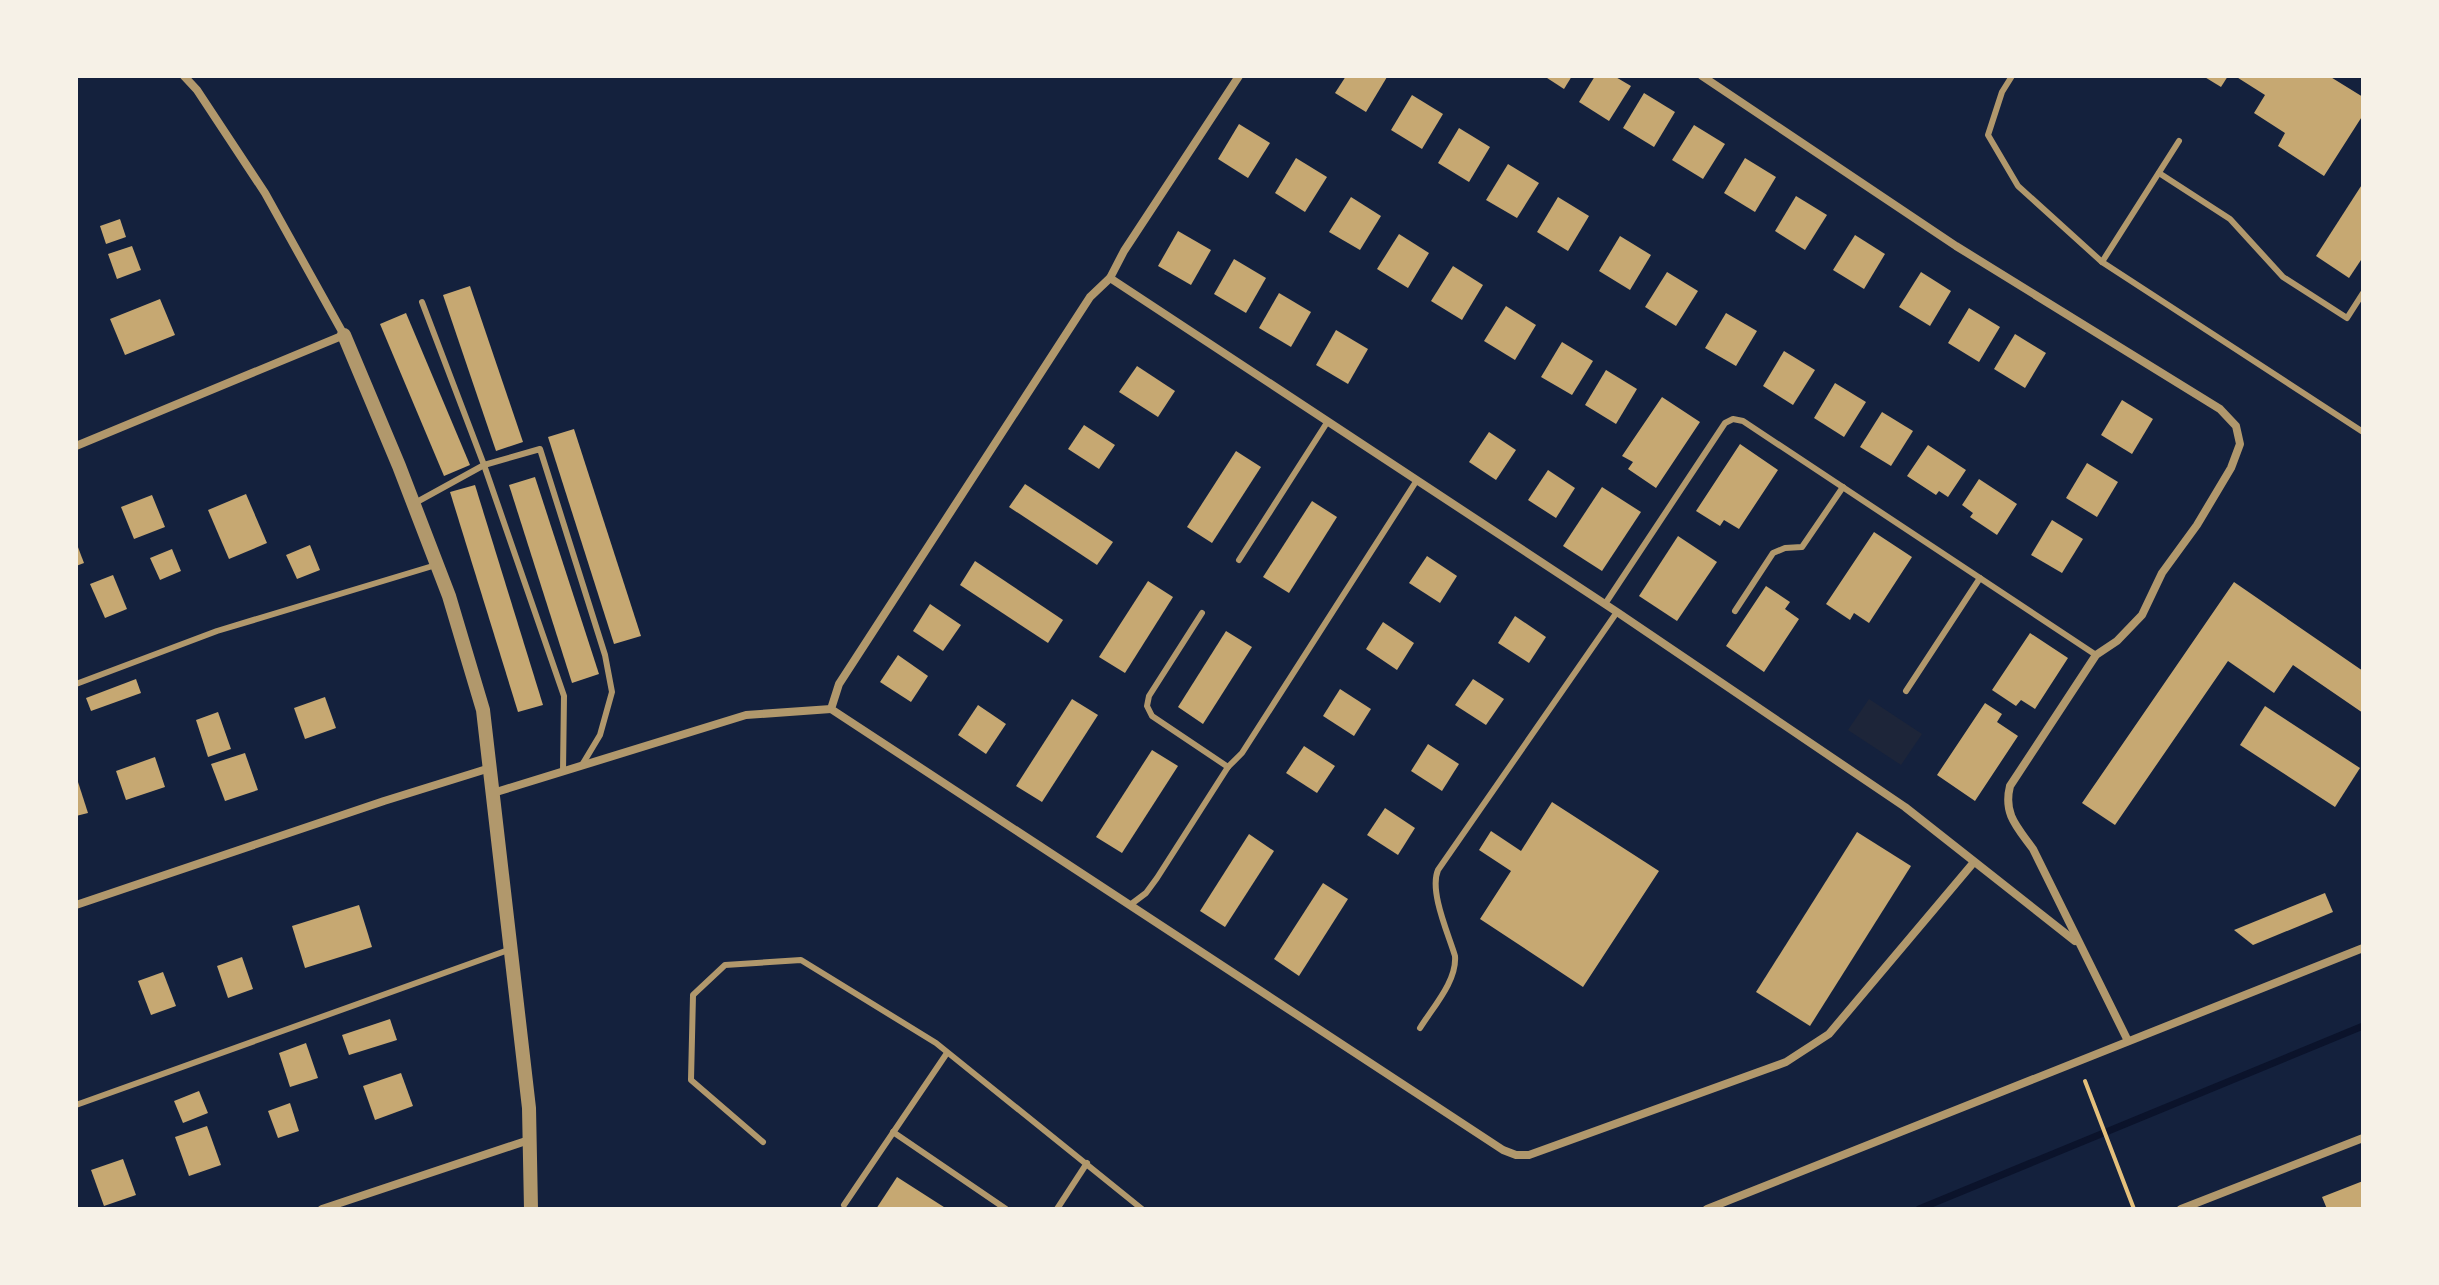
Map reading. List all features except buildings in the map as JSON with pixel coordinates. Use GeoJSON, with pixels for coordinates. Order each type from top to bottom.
{"type":"FeatureCollection","features":[{"type":"Feature","properties":{"kind":"street"},"geometry":{"type":"LineString","coordinates":[[184,76],[197,90],[265,193],[344,335],[449,596],[483,710],[529,1108],[531,1209]]}},
{"type":"Feature","properties":{"kind":"street"},"geometry":{"type":"LineString","coordinates":[[831,709],[839,684],[953,506],[1090,297],[1110,278],[1124,251],[1239,76]]}},
{"type":"Feature","properties":{"kind":"street"},"geometry":{"type":"LineString","coordinates":[[1702,76],[1956,246],[2220,409],[2236,426],[2240,444],[2231,468],[2204,514],[2162,573],[2142,615],[2117,641],[2096,655],[2010,786],[2006,803],[2013,821],[2033,849],[2128,1041]]}},
{"type":"Feature","properties":{"kind":"street"},"geometry":{"type":"LineString","coordinates":[[1110,278],[1605,604],[1905,807],[2079,944]]}},
{"type":"Feature","properties":{"kind":"street"},"geometry":{"type":"LineString","coordinates":[[76,446],[344,335]]}},
{"type":"Feature","properties":{"kind":"street"},"geometry":{"type":"LineString","coordinates":[[493,793],[746,715],[831,709],[1503,1150],[1516,1155],[1529,1155],[1786,1062],[1829,1034],[1974,862]]}},
{"type":"Feature","properties":{"kind":"street"},"geometry":{"type":"LineString","coordinates":[[76,905],[490,768]]}},
{"type":"Feature","properties":{"kind":"street"},"geometry":{"type":"LineString","coordinates":[[1707,1209],[2363,948]]}},
{"type":"Feature","properties":{"kind":"street"},"geometry":{"type":"LineString","coordinates":[[2181,1209],[2363,1138]]}},
{"type":"Feature","properties":{"kind":"street"},"geometry":{"type":"LineString","coordinates":[[322,1209],[529,1140]]}},
{"type":"Feature","properties":{"kind":"lane"},"geometry":{"type":"LineString","coordinates":[[2012,76],[2002,92],[1988,135],[2018,186],[2102,262],[2363,432]]}},
{"type":"Feature","properties":{"kind":"lane"},"geometry":{"type":"LineString","coordinates":[[2102,262],[2179,141]]}},
{"type":"Feature","properties":{"kind":"lane"},"geometry":{"type":"LineString","coordinates":[[2159,173],[2230,219],[2283,277],[2347,318],[2363,293]]}},
{"type":"Feature","properties":{"kind":"lane"},"geometry":{"type":"LineString","coordinates":[[422,302],[484,465],[564,696],[563,771]]}},
{"type":"Feature","properties":{"kind":"lane"},"geometry":{"type":"LineString","coordinates":[[1605,604],[1725,423],[1733,419],[1743,421],[2096,655]]}},
{"type":"Feature","properties":{"kind":"lane"},"geometry":{"type":"LineString","coordinates":[[1239,560],[1328,421]]}},
{"type":"Feature","properties":{"kind":"lane"},"geometry":{"type":"LineString","coordinates":[[412,505],[484,465],[540,449],[605,655],[612,692],[600,735],[582,765]]}},
{"type":"Feature","properties":{"kind":"lane"},"geometry":{"type":"LineString","coordinates":[[1130,905],[1146,893],[1228,767],[1242,753],[1417,480]]}},
{"type":"Feature","properties":{"kind":"lane"},"geometry":{"type":"LineString","coordinates":[[1735,611],[1773,553],[1785,548],[1802,547],[1843,487]]}},
{"type":"Feature","properties":{"kind":"lane"},"geometry":{"type":"LineString","coordinates":[[76,684],[217,631],[436,565]]}},
{"type":"Feature","properties":{"kind":"lane"},"geometry":{"type":"LineString","coordinates":[[1906,691],[1980,578]]}},
{"type":"Feature","properties":{"kind":"lane"},"geometry":{"type":"LineString","coordinates":[[1420,1028],[1456,966],[1435,890],[1434,879],[1438,870],[1617,612]]}},
{"type":"Feature","properties":{"kind":"lane"},"geometry":{"type":"LineString","coordinates":[[1202,613],[1149,696],[1147,706],[1152,716],[1228,767]]}},
{"type":"Feature","properties":{"kind":"lane"},"geometry":{"type":"LineString","coordinates":[[76,1105],[511,949]]}},
{"type":"Feature","properties":{"kind":"lane"},"geometry":{"type":"LineString","coordinates":[[763,1142],[691,1080],[693,995],[725,965],[801,960],[947,1053],[1142,1209]]}},
{"type":"Feature","properties":{"kind":"lane"},"geometry":{"type":"LineString","coordinates":[[844,1205],[947,1053]]}},
{"type":"Feature","properties":{"kind":"lane"},"geometry":{"type":"LineString","coordinates":[[893,1132],[1006,1209]]}},
{"type":"Feature","properties":{"kind":"lane"},"geometry":{"type":"LineString","coordinates":[[1057,1209],[1087,1163]]}},
{"type":"Feature","properties":{"kind":"path"},"geometry":{"type":"LineString","coordinates":[[2085,1081],[2134,1209]]}},
{"type":"Feature","properties":{"kind":"shaded area"},"geometry":{"type":"Polygon","coordinates":[[[1869,699],[1922,734],[1901,765],[1848,730],[1869,699]]]}},
{"type":"Feature","properties":{"kind":"waterway"},"geometry":{"type":"LineString","coordinates":[[1919,1209],[2363,1026]]}}]}
